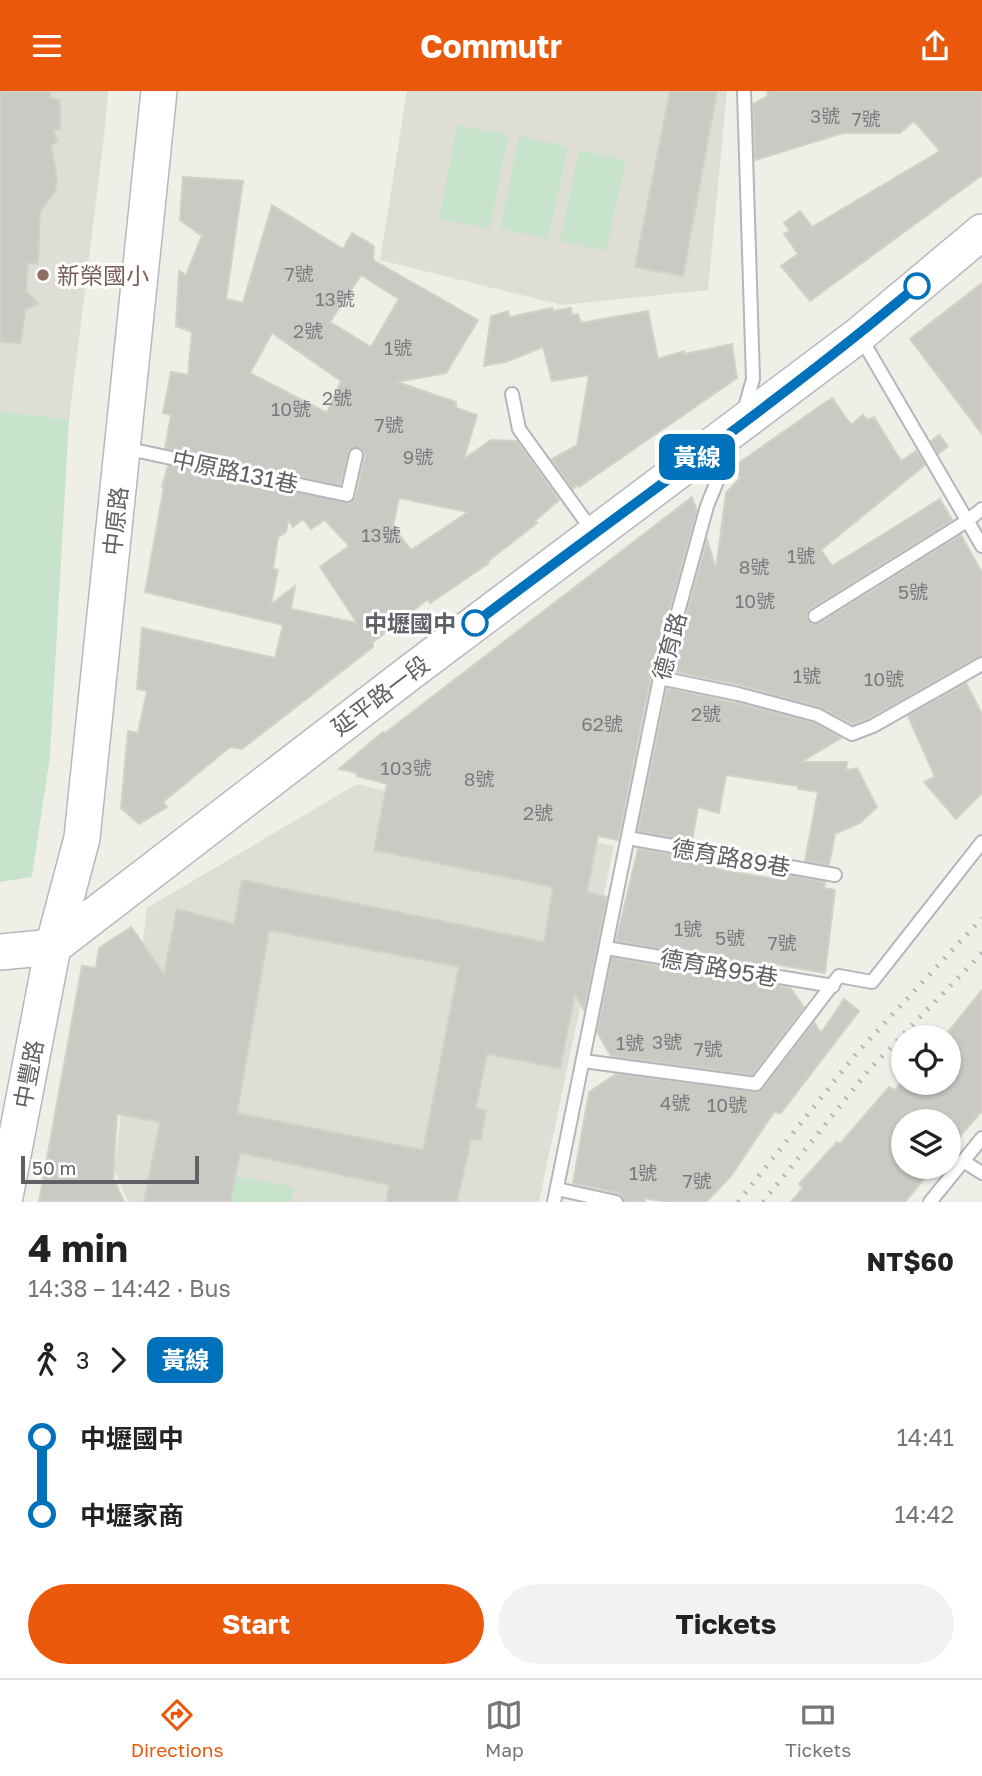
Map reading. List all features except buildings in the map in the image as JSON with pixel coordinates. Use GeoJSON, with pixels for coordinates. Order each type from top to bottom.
{"type":"FeatureCollection","features":[{"type":"Feature","properties":{"kind":"main road","name":"中原路"},"geometry":{"type":"LineString","coordinates":[[52,947],[82,838],[159,91]]}},
{"type":"Feature","properties":{"kind":"main road","name":"延平路一段"},"geometry":{"type":"LineString","coordinates":[[52,947],[594,533],[859,335],[982,232]]}},
{"type":"Feature","properties":{"kind":"main road"},"geometry":{"type":"LineString","coordinates":[[0,952],[52,947]]}},
{"type":"Feature","properties":{"kind":"main road","name":"中豐路"},"geometry":{"type":"LineString","coordinates":[[4,1202],[52,947]]}},
{"type":"Feature","properties":{"kind":"lane","name":"德育路"},"geometry":{"type":"LineString","coordinates":[[555,1196],[660,678],[707,506],[740,426],[753,379],[744,91]]}},
{"type":"Feature","properties":{"kind":"lane"},"geometry":{"type":"LineString","coordinates":[[859,335],[982,546]]}},
{"type":"Feature","properties":{"kind":"lane"},"geometry":{"type":"LineString","coordinates":[[512,394],[519,429],[594,533]]}},
{"type":"Feature","properties":{"kind":"lane","name":"中原路131巷"},"geometry":{"type":"LineString","coordinates":[[122,447],[347,495],[356,455]]}},
{"type":"Feature","properties":{"kind":"lane"},"geometry":{"type":"LineString","coordinates":[[815,616],[982,509]]}},
{"type":"Feature","properties":{"kind":"lane"},"geometry":{"type":"LineString","coordinates":[[660,678],[738,694],[817,715],[852,734],[873,726],[982,664]]}},
{"type":"Feature","properties":{"kind":"lane","name":"德育路89巷"},"geometry":{"type":"LineString","coordinates":[[628,838],[835,875]]}},
{"type":"Feature","properties":{"kind":"lane","name":"德育路95巷"},"geometry":{"type":"LineString","coordinates":[[606,948],[832,986],[839,977],[872,982],[982,842]]}},
{"type":"Feature","properties":{"kind":"lane"},"geometry":{"type":"LineString","coordinates":[[583,1061],[756,1084],[832,986]]}},
{"type":"Feature","properties":{"kind":"lane"},"geometry":{"type":"LineString","coordinates":[[930,1202],[982,1138]]}},
{"type":"Feature","properties":{"kind":"lane"},"geometry":{"type":"LineString","coordinates":[[963,1161],[982,1173]]}},
{"type":"Feature","properties":{"kind":"lane"},"geometry":{"type":"LineString","coordinates":[[555,1196],[616,1202]]}},
{"type":"Feature","properties":{"kind":"shaded area","name":"新榮國小"},"geometry":{"type":"Polygon","coordinates":[[[0,91],[108,91],[69,419],[0,412],[0,91]]]}},
{"type":"Feature","properties":{"kind":"shaded area"},"geometry":{"type":"Polygon","coordinates":[[[407,91],[727,91],[708,290],[562,305],[380,260],[407,91]]]}},
{"type":"Feature","properties":{"kind":"shaded area"},"geometry":{"type":"Polygon","coordinates":[[[357,784],[614,846],[539,1202],[128,1202],[114,1170],[147,908],[357,784]]]}},
{"type":"Feature","properties":{"kind":"green space"},"geometry":{"type":"Polygon","coordinates":[[[457,125],[508,135],[490,229],[439,219],[457,125]]]}},
{"type":"Feature","properties":{"kind":"green space"},"geometry":{"type":"Polygon","coordinates":[[[519,136],[568,147],[548,239],[500,229],[519,136]]]}},
{"type":"Feature","properties":{"kind":"green space"},"geometry":{"type":"Polygon","coordinates":[[[579,150],[626,160],[606,251],[560,241],[579,150]]]}},
{"type":"Feature","properties":{"kind":"green space"},"geometry":{"type":"Polygon","coordinates":[[[0,412],[69,419],[50,756],[32,877],[0,882],[0,412]]]}},
{"type":"Feature","properties":{"kind":"green space"},"geometry":{"type":"Polygon","coordinates":[[[236,1176],[294,1187],[291,1202],[230,1202],[236,1176]]]}},
{"type":"Feature","properties":{"kind":"railway"},"geometry":{"type":"LineString","coordinates":[[738,1202],[856,1054],[982,918]]}},
{"type":"Feature","properties":{"kind":"railway"},"geometry":{"type":"LineString","coordinates":[[763,1202],[868,1071],[982,953]]}},
{"type":"Feature","properties":{"kind":"bus line","name":"黃線"},"geometry":{"type":"LineString","coordinates":[[475,623],[740,426],[859,335],[917,286]]}},
{"type":"Feature","properties":{"kind":"place","name":"新榮國小"},"geometry":{"type":"Point","coordinates":[43,275]}},
{"type":"Feature","properties":{"kind":"place","name":"中壢國中"},"geometry":{"type":"Point","coordinates":[475,623]}}]}
